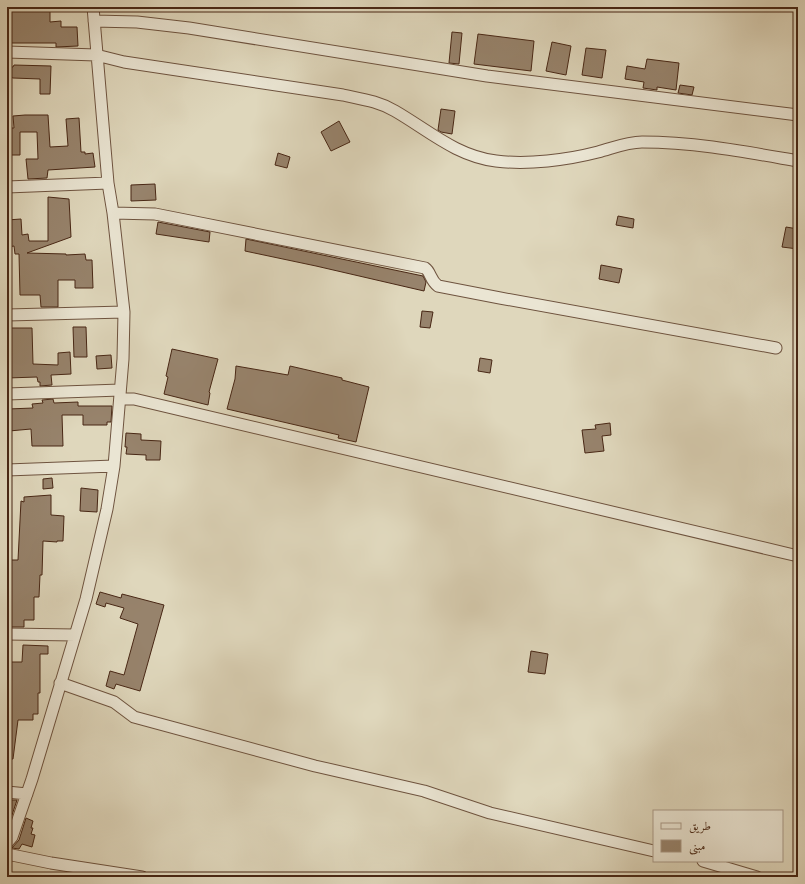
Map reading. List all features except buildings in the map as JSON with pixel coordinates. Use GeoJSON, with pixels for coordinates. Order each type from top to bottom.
{"type":"FeatureCollection","features":[{"type":"Feature","properties":{"kind":"street"},"geometry":{"type":"LineString","coordinates":[[7,843],[12,837],[27,794],[86,600],[107,509],[114,466],[120,395],[124,312],[108,182],[93,7]]}},
{"type":"Feature","properties":{"kind":"street"},"geometry":{"type":"LineString","coordinates":[[94,21],[137,22],[189,28],[487,76],[798,115]]}},
{"type":"Feature","properties":{"kind":"street"},"geometry":{"type":"LineString","coordinates":[[7,52],[96,54],[124,62],[374,101],[394,110],[442,142],[464,153],[496,161],[527,161],[578,157],[621,145],[642,142],[710,146],[798,162]]}},
{"type":"Feature","properties":{"kind":"street"},"geometry":{"type":"LineString","coordinates":[[7,187],[108,182]]}},
{"type":"Feature","properties":{"kind":"street"},"geometry":{"type":"LineString","coordinates":[[113,213],[155,214],[348,252],[425,268],[428,270],[433,282],[438,286],[776,348]]}},
{"type":"Feature","properties":{"kind":"street"},"geometry":{"type":"LineString","coordinates":[[7,315],[124,312]]}},
{"type":"Feature","properties":{"kind":"street"},"geometry":{"type":"LineString","coordinates":[[7,394],[120,395],[798,556]]}},
{"type":"Feature","properties":{"kind":"street"},"geometry":{"type":"LineString","coordinates":[[7,470],[114,466]]}},
{"type":"Feature","properties":{"kind":"street"},"geometry":{"type":"LineString","coordinates":[[7,634],[75,634]]}},
{"type":"Feature","properties":{"kind":"street"},"geometry":{"type":"LineString","coordinates":[[60,683],[114,702],[134,717],[315,766],[424,791],[490,813],[653,851]]}},
{"type":"Feature","properties":{"kind":"street"},"geometry":{"type":"LineString","coordinates":[[7,792],[27,794]]}},
{"type":"Feature","properties":{"kind":"street"},"geometry":{"type":"LineString","coordinates":[[7,854],[51,863],[142,877]]}},
{"type":"Feature","properties":{"kind":"street"},"geometry":{"type":"LineString","coordinates":[[706,862],[757,877]]}}]}
